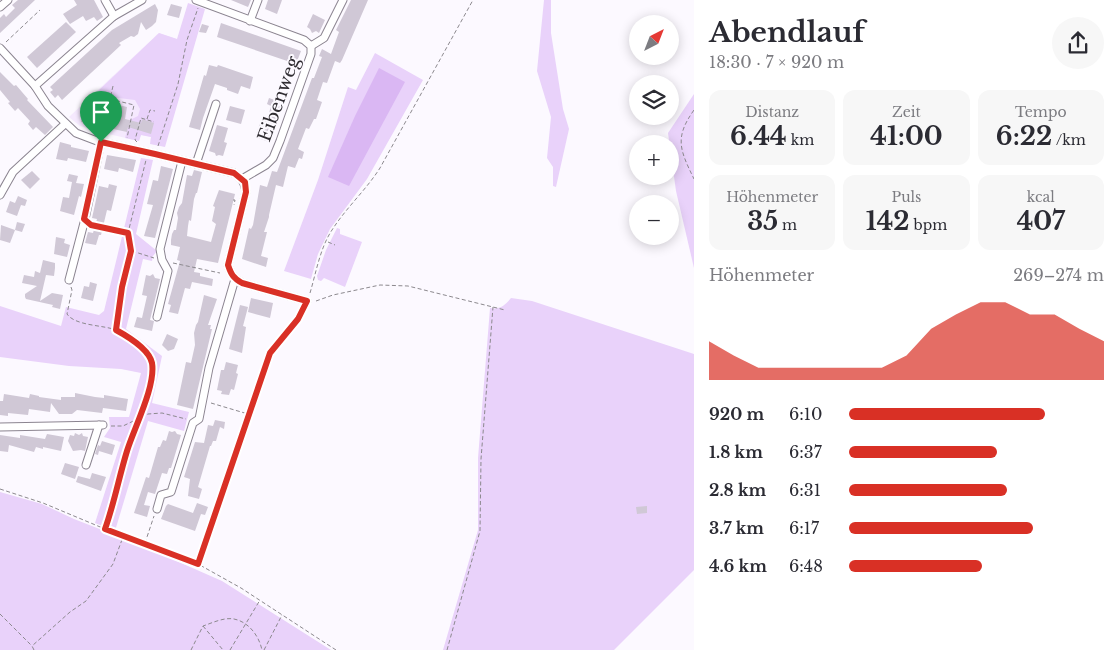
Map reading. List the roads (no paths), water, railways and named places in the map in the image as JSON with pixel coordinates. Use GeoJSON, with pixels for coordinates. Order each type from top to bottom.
{"type":"FeatureCollection","features":[{"type":"Feature","properties":{"kind":"street"},"geometry":{"type":"LineString","coordinates":[[0,7],[8,0]]}},
{"type":"Feature","properties":{"kind":"street"},"geometry":{"type":"LineString","coordinates":[[104,0],[114,16]]}},
{"type":"Feature","properties":{"kind":"street"},"geometry":{"type":"LineString","coordinates":[[35,86],[114,16],[142,0]]}},
{"type":"Feature","properties":{"kind":"street"},"geometry":{"type":"LineString","coordinates":[[250,21],[258,0]]}},
{"type":"Feature","properties":{"kind":"street"},"geometry":{"type":"LineString","coordinates":[[311,46],[324,38],[343,0]]}},
{"type":"Feature","properties":{"kind":"street","name":"Eibenweg"},"geometry":{"type":"LineString","coordinates":[[198,1],[304,40],[311,46],[311,54],[273,158],[266,165],[242,179]]}},
{"type":"Feature","properties":{"kind":"street"},"geometry":{"type":"LineString","coordinates":[[3,46],[35,86],[48,106],[76,133],[99,142],[234,173],[242,179],[245,182],[246,192],[228,265],[231,274],[234,279],[242,283],[311,301]]}},
{"type":"Feature","properties":{"kind":"street"},"geometry":{"type":"LineString","coordinates":[[196,164],[216,104]]}},
{"type":"Feature","properties":{"kind":"street"},"geometry":{"type":"LineString","coordinates":[[0,195],[13,172],[65,124]]}},
{"type":"Feature","properties":{"kind":"street"},"geometry":{"type":"LineString","coordinates":[[69,280],[84,219],[99,142]]}},
{"type":"Feature","properties":{"kind":"street"},"geometry":{"type":"LineString","coordinates":[[157,317],[168,271],[162,260],[160,249],[182,161]]}},
{"type":"Feature","properties":{"kind":"street"},"geometry":{"type":"LineString","coordinates":[[157,509],[162,495],[171,492],[194,423],[199,419],[209,368],[234,279]]}},
{"type":"Feature","properties":{"kind":"street"},"geometry":{"type":"LineString","coordinates":[[0,427],[101,425],[86,465]]}}]}
